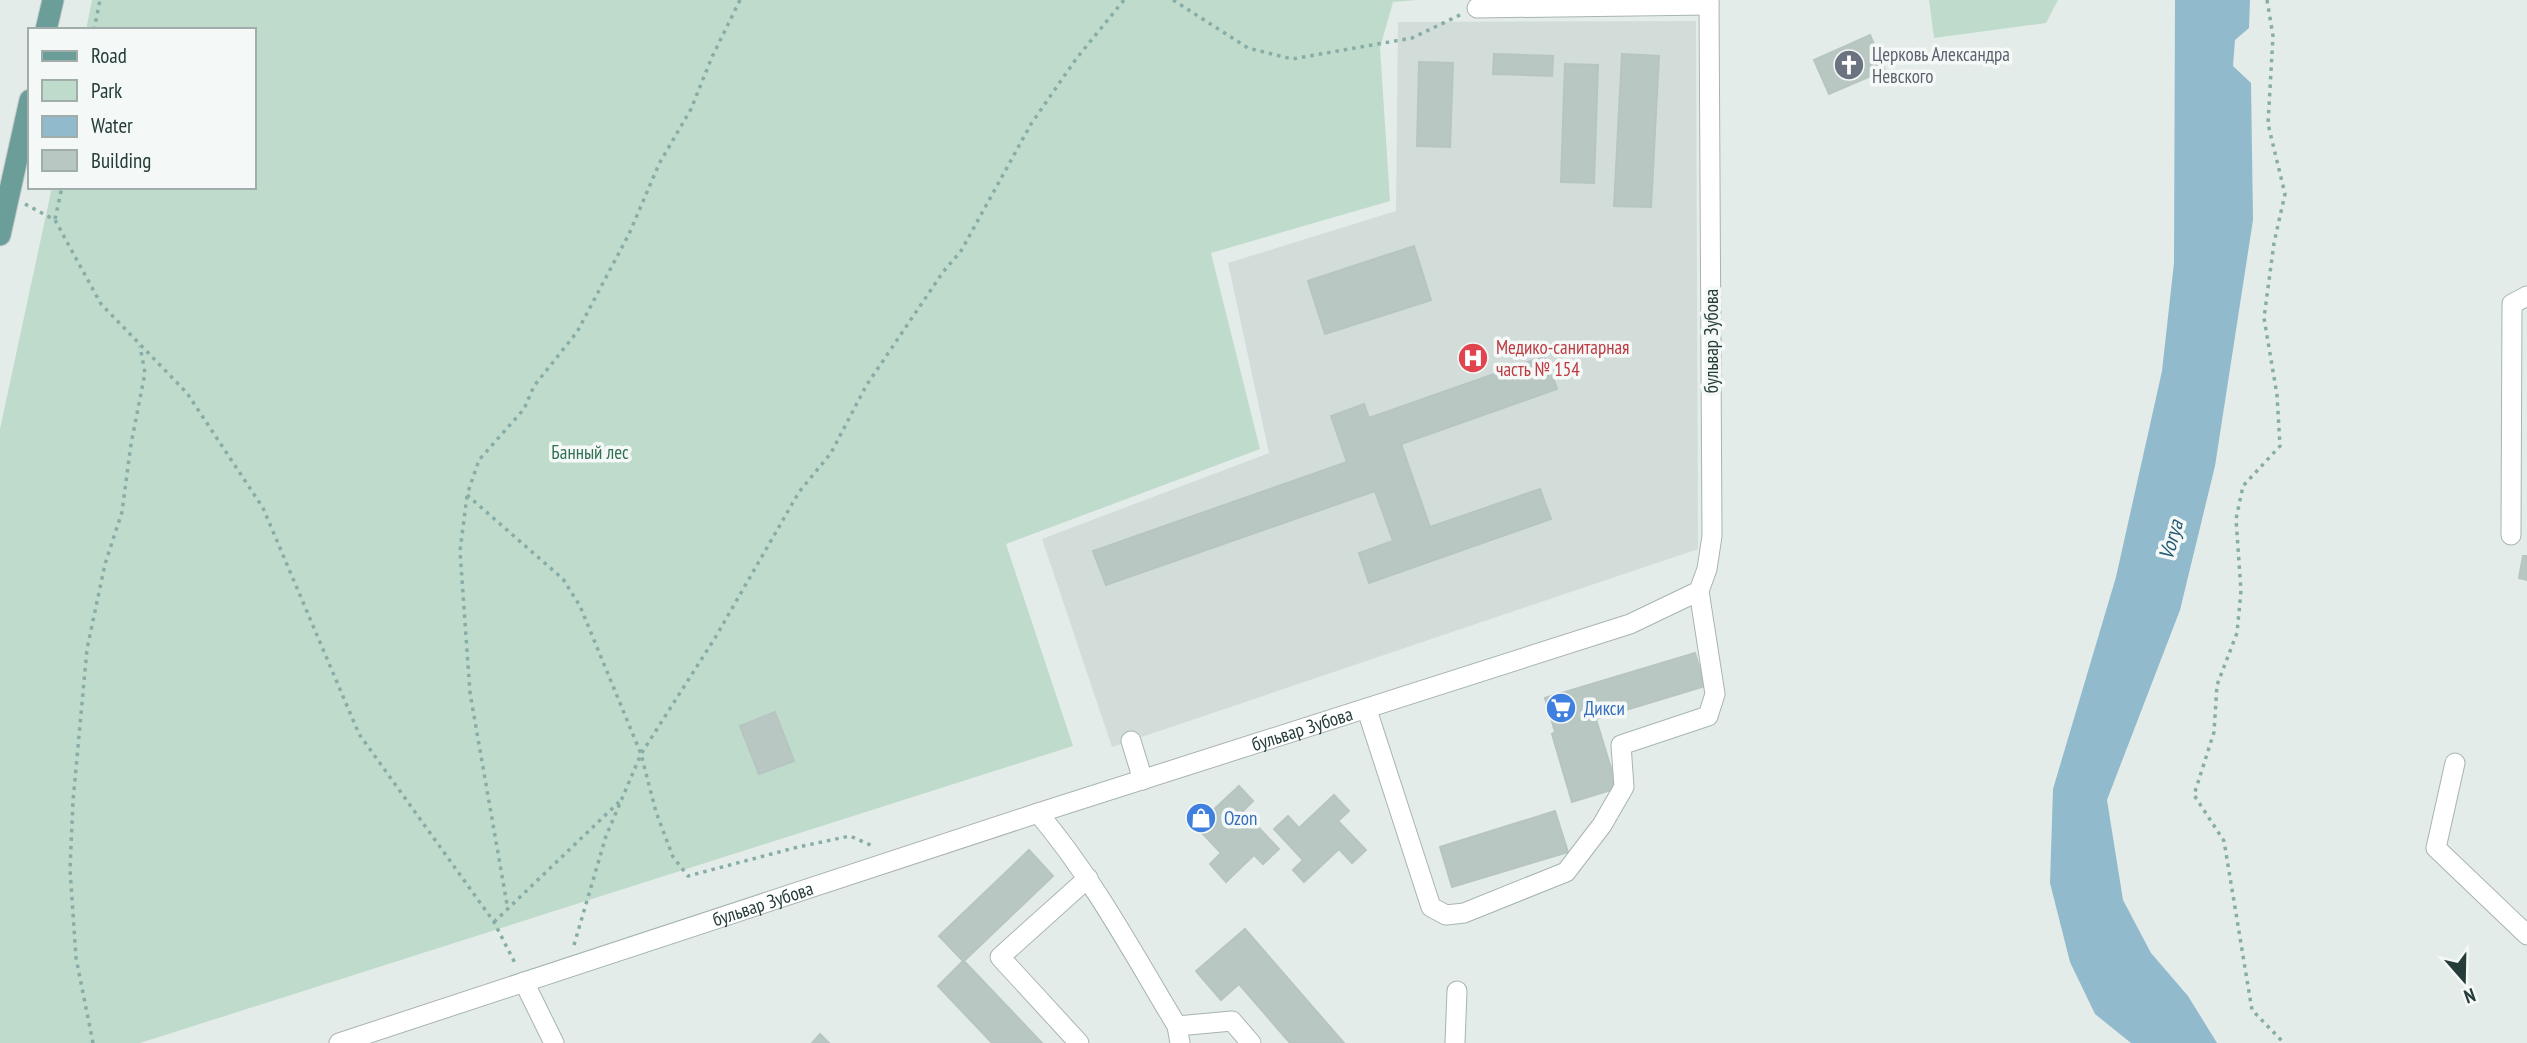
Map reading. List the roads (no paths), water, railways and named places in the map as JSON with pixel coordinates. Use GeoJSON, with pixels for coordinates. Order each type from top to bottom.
{"type":"FeatureCollection","features":[{"type":"Feature","properties":{"kind":"main road"},"geometry":{"type":"LineString","coordinates":[[46,28],[53,0]]}},
{"type":"Feature","properties":{"kind":"main road"},"geometry":{"type":"LineString","coordinates":[[0,235],[28,109]]}},
{"type":"Feature","properties":{"kind":"street"},"geometry":{"type":"LineString","coordinates":[[1477,8],[1709,2]]}},
{"type":"Feature","properties":{"kind":"street","name":"бульвар Зубова"},"geometry":{"type":"LineString","coordinates":[[339,1043],[1038,813],[1630,624],[1699,591],[1707,569],[1712,536],[1709,2]]}},
{"type":"Feature","properties":{"kind":"street"},"geometry":{"type":"LineString","coordinates":[[2511,535],[2519,436],[2512,304],[2527,296]]}},
{"type":"Feature","properties":{"kind":"street"},"geometry":{"type":"LineString","coordinates":[[1367,710],[1431,906],[1446,915],[1464,913],[1566,872],[1602,825],[1624,787],[1622,745],[1708,716],[1715,694],[1699,591]]}},
{"type":"Feature","properties":{"kind":"street"},"geometry":{"type":"LineString","coordinates":[[1131,741],[1143,780]]}},
{"type":"Feature","properties":{"kind":"street"},"geometry":{"type":"LineString","coordinates":[[2455,763],[2436,848],[2527,935]]}},
{"type":"Feature","properties":{"kind":"street"},"geometry":{"type":"LineString","coordinates":[[1038,813],[1088,878],[1179,1034],[1232,1021],[1251,1043]]}},
{"type":"Feature","properties":{"kind":"street"},"geometry":{"type":"LineString","coordinates":[[1079,1043],[1000,957],[1088,878]]}},
{"type":"Feature","properties":{"kind":"street"},"geometry":{"type":"LineString","coordinates":[[524,982],[554,1043]]}},
{"type":"Feature","properties":{"kind":"street"},"geometry":{"type":"LineString","coordinates":[[1455,1043],[1457,990]]}},
{"type":"Feature","properties":{"kind":"water","name":"Vorya"},"geometry":{"type":"Polygon","coordinates":[[[2175,0],[2250,0],[2249,28],[2235,40],[2233,66],[2251,83],[2253,220],[2215,466],[2180,610],[2107,800],[2123,900],[2151,953],[2188,996],[2217,1043],[2131,1043],[2095,1014],[2070,962],[2050,883],[2053,789],[2116,577],[2162,371],[2174,263],[2175,0]]]}},
{"type":"Feature","properties":{"kind":"place","name":"Церковь Александра Невского"},"geometry":{"type":"Point","coordinates":[1849,65]}},
{"type":"Feature","properties":{"kind":"place","name":"Медико-санитарная часть № 154"},"geometry":{"type":"Point","coordinates":[1473,358]}},
{"type":"Feature","properties":{"kind":"place","name":"Дикси"},"geometry":{"type":"Point","coordinates":[1561,708]}},
{"type":"Feature","properties":{"kind":"place","name":"Ozon"},"geometry":{"type":"Point","coordinates":[1201,818]}},
{"type":"Feature","properties":{"kind":"park label","name":"Банный лес"},"geometry":{"type":"Point","coordinates":[590,452]}}]}
